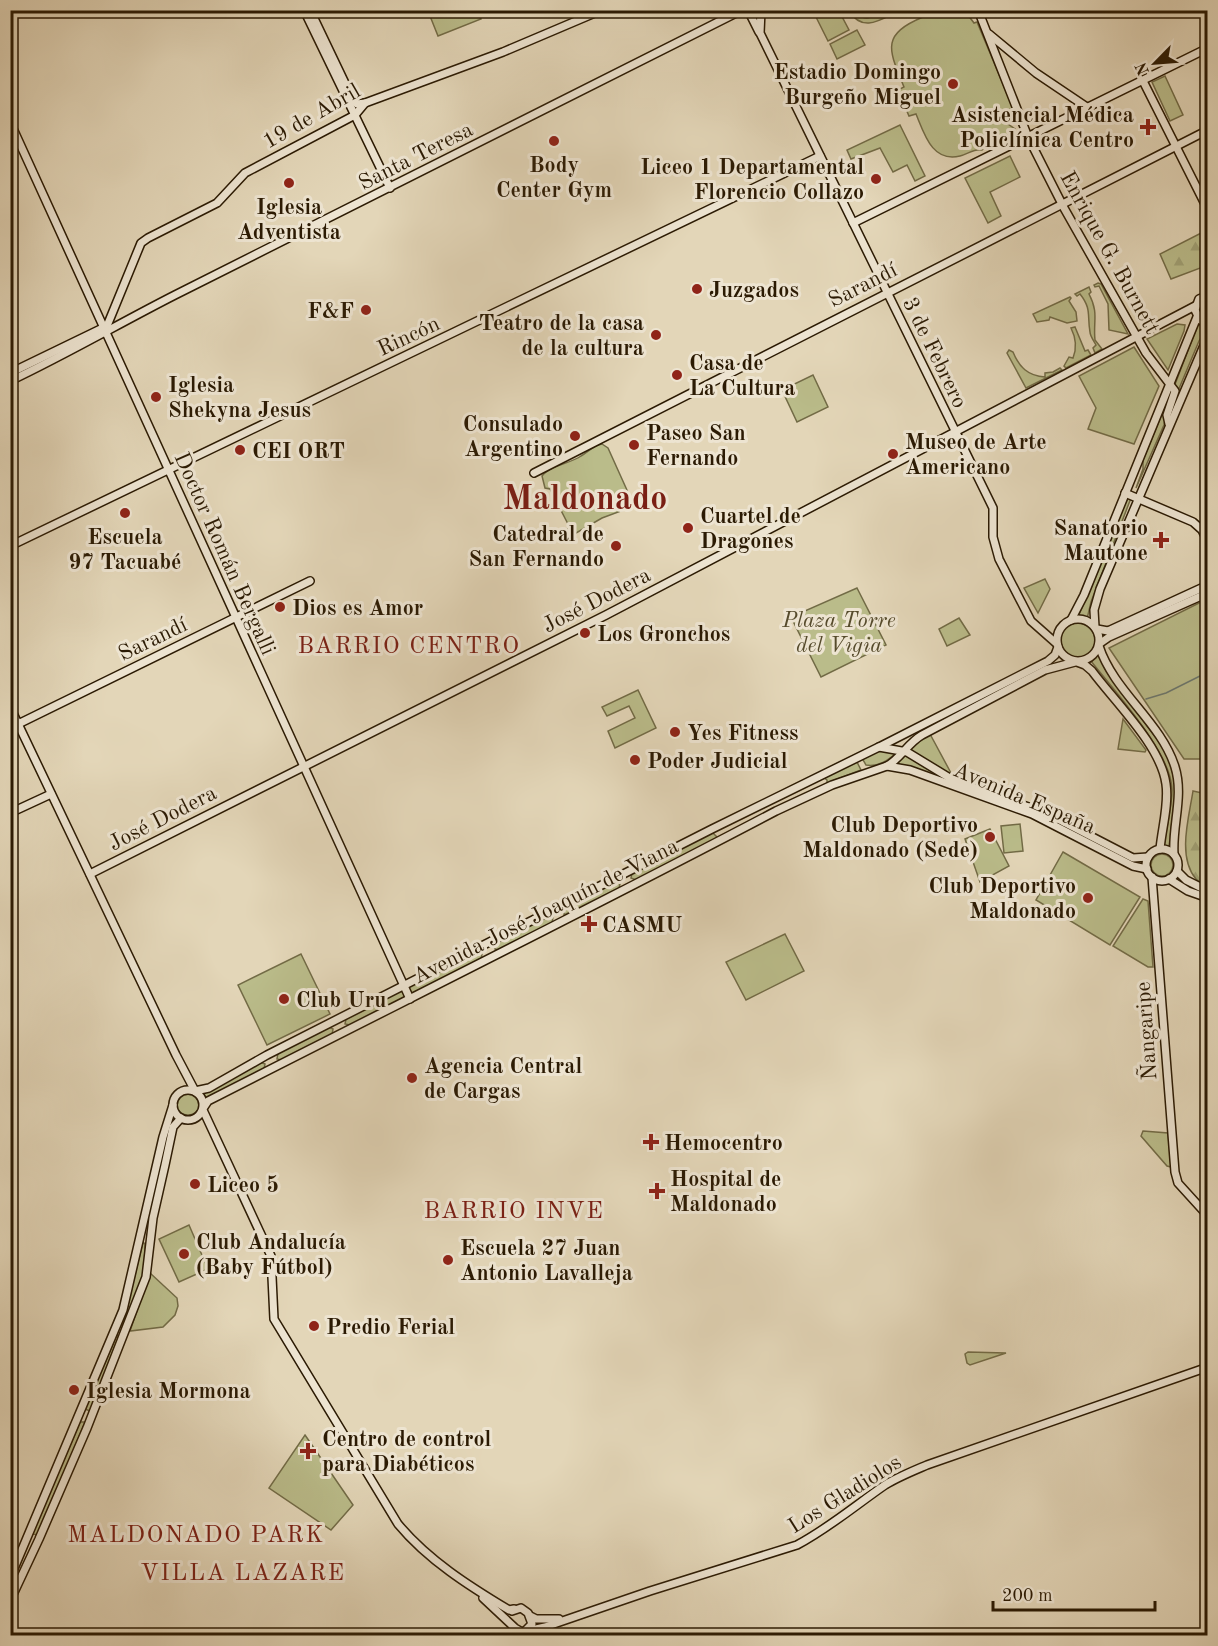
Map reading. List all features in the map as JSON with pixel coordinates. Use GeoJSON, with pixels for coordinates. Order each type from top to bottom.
{"type":"FeatureCollection","features":[{"type":"Feature","properties":{"kind":"street"},"geometry":{"type":"LineString","coordinates":[[304,10],[390,188]]}},
{"type":"Feature","properties":{"kind":"street"},"geometry":{"type":"LineString","coordinates":[[310,10],[353,100],[357,104],[365,104]]}},
{"type":"Feature","properties":{"kind":"street","name":"19 de Abril"},"geometry":{"type":"LineString","coordinates":[[105,330],[139,247],[144,240],[218,203],[245,173],[355,115],[365,104],[502,52],[602,10]]}},
{"type":"Feature","properties":{"kind":"street","name":"Santa Teresa"},"geometry":{"type":"LineString","coordinates":[[105,330],[742,10]]}},
{"type":"Feature","properties":{"kind":"street"},"geometry":{"type":"LineString","coordinates":[[748,10],[761,35]]}},
{"type":"Feature","properties":{"kind":"street","name":"3 de Febrero"},"geometry":{"type":"LineString","coordinates":[[762,10],[761,35],[993,508],[994,544],[999,560],[1031,621],[1058,645]]}},
{"type":"Feature","properties":{"kind":"street","name":"Enrique G. Burnett"},"geometry":{"type":"LineString","coordinates":[[976,10],[982,29],[987,32],[995,51],[1028,137],[1137,337],[1169,385]]}},
{"type":"Feature","properties":{"kind":"street"},"geometry":{"type":"LineString","coordinates":[[987,32],[1036,73],[1088,108]]}},
{"type":"Feature","properties":{"kind":"street"},"geometry":{"type":"LineString","coordinates":[[995,51],[1003,45]]}},
{"type":"Feature","properties":{"kind":"street"},"geometry":{"type":"LineString","coordinates":[[853,223],[1208,48]]}},
{"type":"Feature","properties":{"kind":"street"},"geometry":{"type":"LineString","coordinates":[[1143,81],[1208,210]]}},
{"type":"Feature","properties":{"kind":"street","name":"Doctor Román Bergalli"},"geometry":{"type":"LineString","coordinates":[[10,122],[302,767],[410,999]]}},
{"type":"Feature","properties":{"kind":"street","name":"Sarandí"},"geometry":{"type":"LineString","coordinates":[[534,472],[1208,130]]}},
{"type":"Feature","properties":{"kind":"street","name":"Rincón"},"geometry":{"type":"LineString","coordinates":[[10,546],[820,156]]}},
{"type":"Feature","properties":{"kind":"street"},"geometry":{"type":"LineString","coordinates":[[1160,849],[1166,785],[1160,762],[1092,671],[1085,665],[1064,656],[1058,645],[1060,629],[1071,620],[1084,595],[1197,317],[1195,306],[1205,296],[1208,288]]}},
{"type":"Feature","properties":{"kind":"street","name":"José Dodera"},"geometry":{"type":"LineString","coordinates":[[90,874],[606,615],[1195,306]]}},
{"type":"Feature","properties":{"kind":"street"},"geometry":{"type":"LineString","coordinates":[[112,317],[120,323]]}},
{"type":"Feature","properties":{"kind":"street"},"geometry":{"type":"LineString","coordinates":[[1197,317],[1208,323]]}},
{"type":"Feature","properties":{"kind":"street"},"geometry":{"type":"LineString","coordinates":[[10,373],[105,330]]}},
{"type":"Feature","properties":{"kind":"street"},"geometry":{"type":"LineString","coordinates":[[10,381],[105,330]]}},
{"type":"Feature","properties":{"kind":"street"},"geometry":{"type":"LineString","coordinates":[[1174,854],[1160,849],[1151,853],[1148,857],[1147,869],[1152,877],[1161,881],[1169,879],[1177,871],[1178,862],[1174,854],[1179,793],[1175,767],[1162,741],[1107,667],[1099,645],[1094,610],[1138,496],[1208,336]]}},
{"type":"Feature","properties":{"kind":"street"},"geometry":{"type":"LineString","coordinates":[[1169,385],[1176,392],[1167,415],[1169,424]]}},
{"type":"Feature","properties":{"kind":"street"},"geometry":{"type":"LineString","coordinates":[[1126,491],[1197,525],[1208,542]]}},
{"type":"Feature","properties":{"kind":"street","name":"Sarandí"},"geometry":{"type":"LineString","coordinates":[[10,728],[310,581]]}},
{"type":"Feature","properties":{"kind":"street"},"geometry":{"type":"LineString","coordinates":[[1076,662],[1083,662],[1094,656],[1099,645],[1109,638],[1208,585]]}},
{"type":"Feature","properties":{"kind":"street"},"geometry":{"type":"LineString","coordinates":[[1071,620],[1081,619],[1096,628],[1108,631],[1208,593]]}},
{"type":"Feature","properties":{"kind":"street","name":"Avenida José Joaquín de Viana"},"geometry":{"type":"LineString","coordinates":[[195,1091],[209,1088],[267,1055],[1044,663],[1055,655],[1058,645]]}},
{"type":"Feature","properties":{"kind":"street","name":"Avenida José Joaquín de Viana"},"geometry":{"type":"LineString","coordinates":[[203,1109],[208,1101],[776,811],[867,771],[887,766],[922,735],[1045,670],[1076,662]]}},
{"type":"Feature","properties":{"kind":"street"},"geometry":{"type":"LineString","coordinates":[[10,707],[176,1055],[195,1091],[201,1096],[203,1109],[217,1142],[271,1256],[272,1314],[276,1324],[398,1524],[421,1549],[475,1590],[515,1628],[522,1632],[530,1626],[532,1621],[524,1609],[499,1612]]}},
{"type":"Feature","properties":{"kind":"street"},"geometry":{"type":"LineString","coordinates":[[879,747],[904,750]]}},
{"type":"Feature","properties":{"kind":"street","name":"Avenida España"},"geometry":{"type":"LineString","coordinates":[[904,750],[959,783],[1048,814],[1133,858],[1148,857]]}},
{"type":"Feature","properties":{"kind":"street","name":"Avenida España"},"geometry":{"type":"LineString","coordinates":[[887,766],[910,770],[1032,814],[1133,866],[1147,869]]}},
{"type":"Feature","properties":{"kind":"street"},"geometry":{"type":"LineString","coordinates":[[808,796],[813,778],[824,780],[823,789]]}},
{"type":"Feature","properties":{"kind":"street"},"geometry":{"type":"LineString","coordinates":[[10,813],[51,794]]}},
{"type":"Feature","properties":{"kind":"street"},"geometry":{"type":"LineString","coordinates":[[776,811],[782,803],[782,794]]}},
{"type":"Feature","properties":{"kind":"street"},"geometry":{"type":"LineString","coordinates":[[1177,871],[1186,880],[1208,891]]}},
{"type":"Feature","properties":{"kind":"street","name":"Ñangaripe"},"geometry":{"type":"LineString","coordinates":[[1152,877],[1175,1172],[1178,1183],[1208,1216]]}},
{"type":"Feature","properties":{"kind":"street"},"geometry":{"type":"LineString","coordinates":[[1169,879],[1188,891],[1208,898]]}},
{"type":"Feature","properties":{"kind":"street"},"geometry":{"type":"LineString","coordinates":[[176,1055],[183,1079],[180,1092]]}},
{"type":"Feature","properties":{"kind":"street"},"geometry":{"type":"LineString","coordinates":[[10,1578],[123,1310],[163,1137],[176,1095],[188,1089],[195,1091]]}},
{"type":"Feature","properties":{"kind":"street"},"geometry":{"type":"LineString","coordinates":[[173,1105],[177,1115],[181,1118],[203,1122],[217,1142]]}},
{"type":"Feature","properties":{"kind":"street"},"geometry":{"type":"LineString","coordinates":[[195,1119],[203,1109]]}},
{"type":"Feature","properties":{"kind":"street"},"geometry":{"type":"LineString","coordinates":[[10,1601],[87,1428],[146,1277],[153,1218],[173,1127],[181,1118]]}},
{"type":"Feature","properties":{"kind":"street","name":"Los Gladiolos"},"geometry":{"type":"LineString","coordinates":[[522,1632],[545,1627],[797,1545],[815,1536],[903,1475],[1208,1367]]}},
{"type":"Feature","properties":{"kind":"street"},"geometry":{"type":"LineString","coordinates":[[475,1590],[512,1610]]}},
{"type":"Feature","properties":{"kind":"street"},"geometry":{"type":"LineString","coordinates":[[511,1623],[512,1610]]}},
{"type":"Feature","properties":{"kind":"street","name":"Los Gladiolos"},"geometry":{"type":"LineString","coordinates":[[530,1616],[536,1620],[564,1619]]}},
{"type":"Feature","properties":{"kind":"green space"},"geometry":{"type":"Polygon","coordinates":[[[888,10],[899,11],[879,21],[866,23],[854,18],[849,11],[854,11],[867,18],[888,10]]]}},
{"type":"Feature","properties":{"kind":"green space"},"geometry":{"type":"Polygon","coordinates":[[[428,11],[475,11],[481,19],[438,36],[428,11]]]}},
{"type":"Feature","properties":{"kind":"green space"},"geometry":{"type":"Polygon","coordinates":[[[813,11],[839,11],[849,30],[828,41],[813,11]]]}},
{"type":"Feature","properties":{"kind":"green space","name":"Estadio Domingo Burgeño Miguel"},"geometry":{"type":"Polygon","coordinates":[[[962,11],[974,23],[977,22],[1013,108],[1010,109],[1011,119],[1008,124],[1015,129],[982,150],[950,157],[936,151],[930,145],[916,114],[909,116],[898,90],[904,87],[892,53],[894,37],[900,30],[923,17],[922,13],[962,11]]]}},
{"type":"Feature","properties":{"kind":"green space"},"geometry":{"type":"Polygon","coordinates":[[[857,30],[865,45],[837,59],[830,44],[857,30]]]}},
{"type":"Feature","properties":{"kind":"green space"},"geometry":{"type":"Polygon","coordinates":[[[1165,76],[1183,115],[1170,121],[1152,82],[1165,76]]]}},
{"type":"Feature","properties":{"kind":"green space"},"geometry":{"type":"Polygon","coordinates":[[[900,125],[925,176],[915,181],[907,165],[893,172],[880,148],[851,159],[847,150],[900,125]]]}},
{"type":"Feature","properties":{"kind":"green space"},"geometry":{"type":"Polygon","coordinates":[[[1010,156],[1020,177],[990,192],[1001,216],[988,223],[965,178],[1010,156]]]}},
{"type":"Feature","properties":{"kind":"green space"},"geometry":{"type":"Polygon","coordinates":[[[1207,230],[1207,274],[1200,268],[1171,279],[1160,254],[1207,230]]]}},
{"type":"Feature","properties":{"kind":"green space"},"geometry":{"type":"Polygon","coordinates":[[[1101,284],[1128,334],[1109,330],[1108,304],[1099,286],[1094,285],[1101,284]]]}},
{"type":"Feature","properties":{"kind":"green space"},"geometry":{"type":"Polygon","coordinates":[[[1089,287],[1095,312],[1095,340],[1102,349],[1095,353],[1093,348],[1096,345],[1090,334],[1086,304],[1080,294],[1077,296],[1075,294],[1089,287]]]}},
{"type":"Feature","properties":{"kind":"green space"},"geometry":{"type":"Polygon","coordinates":[[[1070,297],[1069,301],[1076,312],[1077,321],[1067,323],[1050,317],[1049,320],[1037,322],[1033,314],[1070,297]]]}},
{"type":"Feature","properties":{"kind":"green space"},"geometry":{"type":"Polygon","coordinates":[[[1177,324],[1185,325],[1184,331],[1168,370],[1147,339],[1177,324]]]}},
{"type":"Feature","properties":{"kind":"green space"},"geometry":{"type":"Polygon","coordinates":[[[1198,324],[1207,328],[1199,341],[1178,391],[1174,387],[1198,324]]]}},
{"type":"Feature","properties":{"kind":"green space"},"geometry":{"type":"Polygon","coordinates":[[[1075,327],[1085,351],[1088,350],[1091,355],[1066,368],[1064,366],[1069,357],[1073,358],[1074,354],[1075,343],[1071,328],[1075,327]]]}},
{"type":"Feature","properties":{"kind":"green space"},"geometry":{"type":"Polygon","coordinates":[[[1134,347],[1159,386],[1134,444],[1088,429],[1096,408],[1079,376],[1134,347]]]}},
{"type":"Feature","properties":{"kind":"green space"},"geometry":{"type":"Polygon","coordinates":[[[1009,350],[1013,352],[1021,366],[1034,375],[1045,377],[1045,373],[1060,368],[1062,370],[1026,388],[1007,353],[1009,350]]]}},
{"type":"Feature","properties":{"kind":"green space"},"geometry":{"type":"Polygon","coordinates":[[[813,375],[828,407],[797,422],[782,390],[813,375]]]}},
{"type":"Feature","properties":{"kind":"green space"},"geometry":{"type":"Polygon","coordinates":[[[1171,392],[1164,425],[1136,488],[1143,469],[1143,460],[1171,392]]]}},
{"type":"Feature","properties":{"kind":"green space"},"geometry":{"type":"Polygon","coordinates":[[[602,444],[608,448],[631,499],[629,508],[602,518],[571,536],[569,526],[550,489],[545,488],[542,476],[550,469],[576,459],[602,444]]]}},
{"type":"Feature","properties":{"kind":"green space"},"geometry":{"type":"Polygon","coordinates":[[[1128,497],[1131,498],[1091,602],[1087,619],[1078,617],[1128,497]]]}},
{"type":"Feature","properties":{"kind":"green space"},"geometry":{"type":"Polygon","coordinates":[[[1045,579],[1050,589],[1038,613],[1024,588],[1045,579]]]}},
{"type":"Feature","properties":{"kind":"green space","name":"Plaza Torre del Vigia"},"geometry":{"type":"Polygon","coordinates":[[[857,588],[886,645],[821,677],[791,617],[857,588]]]}},
{"type":"Feature","properties":{"kind":"green space"},"geometry":{"type":"Polygon","coordinates":[[[1207,599],[1207,759],[1184,759],[1109,648],[1207,599]]]}},
{"type":"Feature","properties":{"kind":"green space"},"geometry":{"type":"Polygon","coordinates":[[[959,618],[970,635],[947,646],[939,629],[959,618]]]}},
{"type":"Feature","properties":{"kind":"green space"},"geometry":{"type":"Polygon","coordinates":[[[1077,623],[1089,629],[1095,641],[1089,653],[1077,659],[1065,653],[1059,641],[1065,629],[1077,623]]]}},
{"type":"Feature","properties":{"kind":"green space"},"geometry":{"type":"Polygon","coordinates":[[[1098,654],[1105,669],[1162,746],[1170,762],[1176,787],[1169,847],[1164,846],[1172,790],[1163,758],[1127,705],[1091,661],[1098,654]]]}},
{"type":"Feature","properties":{"kind":"green space"},"geometry":{"type":"Polygon","coordinates":[[[638,690],[656,728],[615,748],[608,731],[635,718],[629,706],[607,716],[602,707],[638,690]]]}},
{"type":"Feature","properties":{"kind":"green space"},"geometry":{"type":"Polygon","coordinates":[[[1123,719],[1146,750],[1145,752],[1118,749],[1123,719]]]}},
{"type":"Feature","properties":{"kind":"green space"},"geometry":{"type":"Polygon","coordinates":[[[930,734],[951,773],[950,774],[909,748],[930,734]]]}},
{"type":"Feature","properties":{"kind":"green space"},"geometry":{"type":"Polygon","coordinates":[[[886,750],[897,752],[886,761],[874,765],[866,765],[862,758],[873,752],[886,750]]]}},
{"type":"Feature","properties":{"kind":"green space"},"geometry":{"type":"Polygon","coordinates":[[[906,754],[950,781],[896,764],[906,754]]]}},
{"type":"Feature","properties":{"kind":"green space"},"geometry":{"type":"Polygon","coordinates":[[[856,760],[861,770],[827,783],[823,777],[856,760]]]}},
{"type":"Feature","properties":{"kind":"green space"},"geometry":{"type":"Polygon","coordinates":[[[1193,791],[1207,794],[1207,887],[1196,879],[1187,860],[1187,824],[1193,791]]]}},
{"type":"Feature","properties":{"kind":"green space"},"geometry":{"type":"Polygon","coordinates":[[[1020,824],[1023,851],[1004,853],[1001,826],[1020,824]]]}},
{"type":"Feature","properties":{"kind":"green space"},"geometry":{"type":"Polygon","coordinates":[[[990,829],[1009,866],[980,882],[965,839],[990,829]]]}},
{"type":"Feature","properties":{"kind":"green space"},"geometry":{"type":"Polygon","coordinates":[[[712,832],[718,838],[636,880],[631,878],[632,873],[712,832]]]}},
{"type":"Feature","properties":{"kind":"green space","name":"Club Deportivo Maldonado"},"geometry":{"type":"Polygon","coordinates":[[[1063,852],[1140,897],[1110,945],[1036,900],[1063,852]]]}},
{"type":"Feature","properties":{"kind":"green space"},"geometry":{"type":"Polygon","coordinates":[[[1158,854],[1166,854],[1173,861],[1173,869],[1166,876],[1158,876],[1151,869],[1151,861],[1158,854]]]}},
{"type":"Feature","properties":{"kind":"green space"},"geometry":{"type":"Polygon","coordinates":[[[615,881],[620,884],[619,888],[564,915],[564,911],[615,881]]]}},
{"type":"Feature","properties":{"kind":"green space"},"geometry":{"type":"Polygon","coordinates":[[[1143,899],[1148,901],[1153,967],[1148,967],[1113,946],[1143,899]]]}},
{"type":"Feature","properties":{"kind":"green space"},"geometry":{"type":"Polygon","coordinates":[[[549,915],[553,917],[552,923],[499,950],[495,949],[495,943],[549,915]]]}},
{"type":"Feature","properties":{"kind":"green space"},"geometry":{"type":"Polygon","coordinates":[[[785,934],[804,971],[746,1000],[726,962],[785,934]]]}},
{"type":"Feature","properties":{"kind":"green space"},"geometry":{"type":"Polygon","coordinates":[[[478,952],[482,954],[481,959],[411,994],[406,988],[478,952]]]}},
{"type":"Feature","properties":{"kind":"green space","name":"Club Uru"},"geometry":{"type":"Polygon","coordinates":[[[301,954],[330,1014],[267,1045],[238,985],[301,954]]]}},
{"type":"Feature","properties":{"kind":"green space"},"geometry":{"type":"Polygon","coordinates":[[[401,990],[406,997],[350,1025],[345,1024],[346,1019],[401,990]]]}},
{"type":"Feature","properties":{"kind":"green space"},"geometry":{"type":"Polygon","coordinates":[[[329,1027],[333,1029],[332,1035],[281,1060],[277,1059],[278,1053],[329,1027]]]}},
{"type":"Feature","properties":{"kind":"green space"},"geometry":{"type":"Polygon","coordinates":[[[260,1062],[265,1064],[264,1069],[206,1098],[203,1092],[260,1062]]]}},
{"type":"Feature","properties":{"kind":"green space"},"geometry":{"type":"Polygon","coordinates":[[[188,1091],[193,1092],[199,1098],[199,1108],[193,1114],[188,1115],[183,1114],[177,1108],[176,1103],[177,1098],[183,1092],[188,1091]]]}},
{"type":"Feature","properties":{"kind":"green space"},"geometry":{"type":"Polygon","coordinates":[[[1143,1131],[1168,1133],[1171,1167],[1167,1166],[1141,1136],[1143,1131]]]}},
{"type":"Feature","properties":{"kind":"green space","name":"Club Andalucía (Baby Fútbol)"},"geometry":{"type":"Polygon","coordinates":[[[189,1225],[208,1269],[179,1282],[159,1239],[189,1225]]]}},
{"type":"Feature","properties":{"kind":"green space"},"geometry":{"type":"Polygon","coordinates":[[[143,1242],[145,1244],[144,1275],[121,1332],[143,1242]]]}},
{"type":"Feature","properties":{"kind":"green space"},"geometry":{"type":"Polygon","coordinates":[[[150,1273],[177,1298],[178,1306],[175,1315],[163,1327],[130,1331],[150,1273]]]}},
{"type":"Feature","properties":{"kind":"green space"},"geometry":{"type":"Polygon","coordinates":[[[117,1334],[119,1339],[90,1411],[85,1409],[117,1334]]]}},
{"type":"Feature","properties":{"kind":"green space"},"geometry":{"type":"Polygon","coordinates":[[[968,1352],[1006,1353],[970,1365],[967,1363],[965,1354],[968,1352]]]}},
{"type":"Feature","properties":{"kind":"green space"},"geometry":{"type":"Polygon","coordinates":[[[80,1422],[85,1422],[39,1535],[32,1534],[80,1422]]]}},
{"type":"Feature","properties":{"kind":"green space"},"geometry":{"type":"Polygon","coordinates":[[[305,1435],[353,1505],[331,1530],[269,1488],[305,1435]]]}},
{"type":"Feature","properties":{"kind":"waterway"},"geometry":{"type":"LineString","coordinates":[[1146,699],[1166,693],[1208,672]]}},
{"type":"Feature","properties":{"kind":"place","name":"Estadio Domingo Burgeño Miguel"},"geometry":{"type":"Point","coordinates":[953,84]}},
{"type":"Feature","properties":{"kind":"place","name":"Asistencial Médica Policlínica Centro"},"geometry":{"type":"Point","coordinates":[1148,127]}},
{"type":"Feature","properties":{"kind":"place","name":"Body Center Gym"},"geometry":{"type":"Point","coordinates":[554,141]}},
{"type":"Feature","properties":{"kind":"place","name":"Liceo 1 Departamental Florencio Collazo"},"geometry":{"type":"Point","coordinates":[876,179]}},
{"type":"Feature","properties":{"kind":"place","name":"Iglesia Adventista"},"geometry":{"type":"Point","coordinates":[289,183]}},
{"type":"Feature","properties":{"kind":"place","name":"Juzgados"},"geometry":{"type":"Point","coordinates":[697,289]}},
{"type":"Feature","properties":{"kind":"place","name":"F&F"},"geometry":{"type":"Point","coordinates":[366,310]}},
{"type":"Feature","properties":{"kind":"place","name":"Teatro de la casa de la cultura"},"geometry":{"type":"Point","coordinates":[656,335]}},
{"type":"Feature","properties":{"kind":"place","name":"Casa de La Cultura"},"geometry":{"type":"Point","coordinates":[677,375]}},
{"type":"Feature","properties":{"kind":"place","name":"Iglesia Shekyna Jesus"},"geometry":{"type":"Point","coordinates":[156,397]}},
{"type":"Feature","properties":{"kind":"place","name":"Consulado Argentino"},"geometry":{"type":"Point","coordinates":[575,436]}},
{"type":"Feature","properties":{"kind":"place","name":"Paseo San Fernando"},"geometry":{"type":"Point","coordinates":[634,445]}},
{"type":"Feature","properties":{"kind":"place","name":"CEI ORT"},"geometry":{"type":"Point","coordinates":[240,450]}},
{"type":"Feature","properties":{"kind":"place","name":"Museo de Arte Americano"},"geometry":{"type":"Point","coordinates":[893,454]}},
{"type":"Feature","properties":{"kind":"place","name":"Escuela 97 Tacuabé"},"geometry":{"type":"Point","coordinates":[125,513]}},
{"type":"Feature","properties":{"kind":"place","name":"Cuartel de Dragones"},"geometry":{"type":"Point","coordinates":[688,528]}},
{"type":"Feature","properties":{"kind":"place","name":"Sanatorio Mautone"},"geometry":{"type":"Point","coordinates":[1161,540]}},
{"type":"Feature","properties":{"kind":"place","name":"Catedral de San Fernando"},"geometry":{"type":"Point","coordinates":[616,546]}},
{"type":"Feature","properties":{"kind":"place","name":"Dios es Amor"},"geometry":{"type":"Point","coordinates":[280,607]}},
{"type":"Feature","properties":{"kind":"place","name":"Los Gronchos"},"geometry":{"type":"Point","coordinates":[585,633]}},
{"type":"Feature","properties":{"kind":"place","name":"Yes Fitness"},"geometry":{"type":"Point","coordinates":[675,732]}},
{"type":"Feature","properties":{"kind":"place","name":"Poder Judicial"},"geometry":{"type":"Point","coordinates":[635,760]}},
{"type":"Feature","properties":{"kind":"place","name":"Club Deportivo Maldonado (Sede)"},"geometry":{"type":"Point","coordinates":[990,837]}},
{"type":"Feature","properties":{"kind":"place","name":"Club Deportivo Maldonado"},"geometry":{"type":"Point","coordinates":[1088,898]}},
{"type":"Feature","properties":{"kind":"place","name":"CASMU"},"geometry":{"type":"Point","coordinates":[589,924]}},
{"type":"Feature","properties":{"kind":"place","name":"Club Uru"},"geometry":{"type":"Point","coordinates":[284,999]}},
{"type":"Feature","properties":{"kind":"place","name":"Agencia Central de Cargas"},"geometry":{"type":"Point","coordinates":[412,1078]}},
{"type":"Feature","properties":{"kind":"place","name":"Hemocentro"},"geometry":{"type":"Point","coordinates":[651,1142]}},
{"type":"Feature","properties":{"kind":"place","name":"Liceo 5"},"geometry":{"type":"Point","coordinates":[195,1184]}},
{"type":"Feature","properties":{"kind":"place","name":"Hospital de Maldonado"},"geometry":{"type":"Point","coordinates":[657,1191]}},
{"type":"Feature","properties":{"kind":"place","name":"Club Andalucía (Baby Fútbol)"},"geometry":{"type":"Point","coordinates":[184,1254]}},
{"type":"Feature","properties":{"kind":"place","name":"Escuela 27 Juan Antonio Lavalleja"},"geometry":{"type":"Point","coordinates":[448,1260]}},
{"type":"Feature","properties":{"kind":"place","name":"Predio Ferial"},"geometry":{"type":"Point","coordinates":[314,1326]}},
{"type":"Feature","properties":{"kind":"place","name":"Iglesia Mormona"},"geometry":{"type":"Point","coordinates":[74,1390]}},
{"type":"Feature","properties":{"kind":"place","name":"Centro de control para Diabéticos"},"geometry":{"type":"Point","coordinates":[308,1451]}},
{"type":"Feature","properties":{"kind":"district","name":"Maldonado"},"geometry":{"type":"Point","coordinates":[585,497]}},
{"type":"Feature","properties":{"kind":"district","name":"BARRIO CENTRO"},"geometry":{"type":"Point","coordinates":[409,645]}},
{"type":"Feature","properties":{"kind":"district","name":"BARRIO INVE"},"geometry":{"type":"Point","coordinates":[514,1210]}},
{"type":"Feature","properties":{"kind":"district","name":"MALDONADO PARK"},"geometry":{"type":"Point","coordinates":[196,1534]}},
{"type":"Feature","properties":{"kind":"district","name":"VILLA LAZARE"},"geometry":{"type":"Point","coordinates":[243,1572]}}]}
